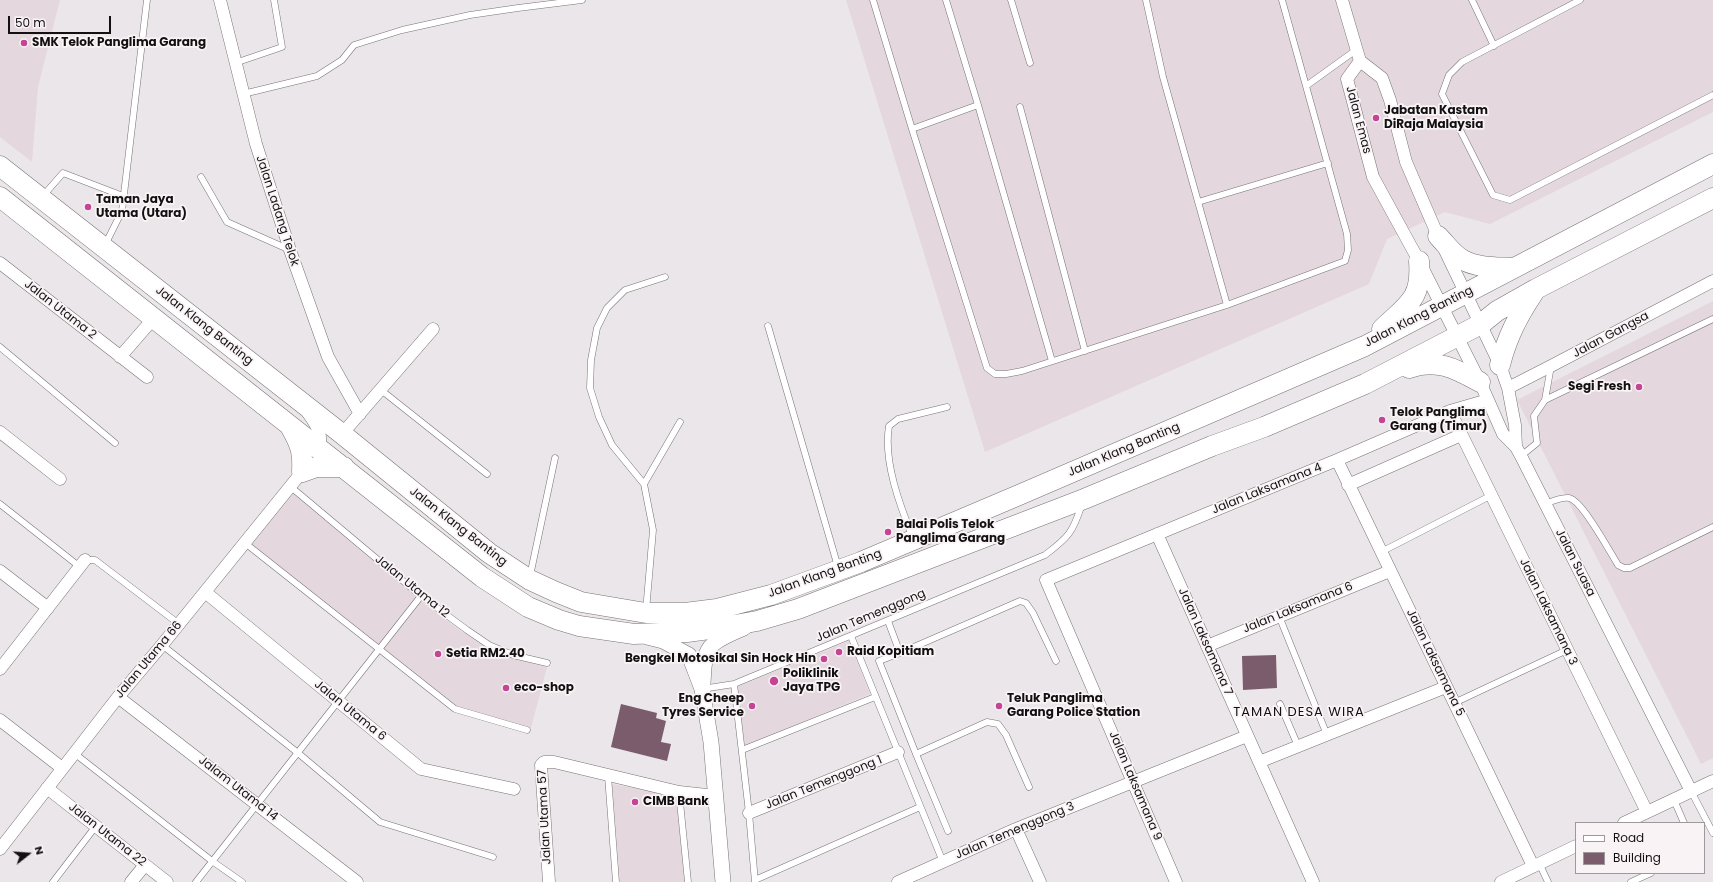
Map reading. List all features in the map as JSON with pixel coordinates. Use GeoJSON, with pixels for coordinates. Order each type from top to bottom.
{"type":"FeatureCollection","features":[{"type":"Feature","properties":{"kind":"highway","name":"Jalan Klang Banting"},"geometry":{"type":"LineString","coordinates":[[0,166],[342,434],[489,553],[530,580],[581,602],[646,614],[685,613],[723,608],[771,595],[839,570],[913,540],[1365,346],[1713,164]]}},
{"type":"Feature","properties":{"kind":"highway","name":"Jalan Klang Banting"},"geometry":{"type":"LineString","coordinates":[[0,197],[482,577],[528,607],[559,620],[579,626],[634,634],[687,632],[757,621],[798,609],[836,596],[1084,499],[1212,446],[1264,427],[1365,384],[1480,324],[1536,289],[1713,198]]}},
{"type":"Feature","properties":{"kind":"highway"},"geometry":{"type":"LineString","coordinates":[[1438,236],[1463,260],[1489,267],[1514,268]]}},
{"type":"Feature","properties":{"kind":"highway"},"geometry":{"type":"LineString","coordinates":[[1365,346],[1409,304],[1416,294],[1420,278],[1419,261]]}},
{"type":"Feature","properties":{"kind":"highway"},"geometry":{"type":"LineString","coordinates":[[1500,364],[1506,342],[1521,313],[1536,289]]}},
{"type":"Feature","properties":{"kind":"highway"},"geometry":{"type":"LineString","coordinates":[[1365,384],[1413,366],[1428,363],[1454,368],[1484,391]]}},
{"type":"Feature","properties":{"kind":"highway"},"geometry":{"type":"LineString","coordinates":[[289,424],[303,454],[296,480]]}},
{"type":"Feature","properties":{"kind":"highway"},"geometry":{"type":"LineString","coordinates":[[296,480],[316,467],[344,467]]}},
{"type":"Feature","properties":{"kind":"street","name":"Jalan Ladang Telok"},"geometry":{"type":"LineString","coordinates":[[220,0],[256,144],[290,250],[328,357],[360,414]]}},
{"type":"Feature","properties":{"kind":"street"},"geometry":{"type":"LineString","coordinates":[[1342,0],[1358,55],[1382,78],[1390,100],[1406,162],[1438,236],[1500,364],[1508,388],[1518,451]]}},
{"type":"Feature","properties":{"kind":"street","name":"Jalan Emas"},"geometry":{"type":"LineString","coordinates":[[1358,55],[1347,78],[1373,177],[1419,261],[1457,336]]}},
{"type":"Feature","properties":{"kind":"street","name":"Jalan Utama 2"},"geometry":{"type":"LineString","coordinates":[[0,263],[147,377]]}},
{"type":"Feature","properties":{"kind":"street","name":"Jalan Gangsa"},"geometry":{"type":"LineString","coordinates":[[1508,388],[1713,281]]}},
{"type":"Feature","properties":{"kind":"street"},"geometry":{"type":"LineString","coordinates":[[120,357],[153,319]]}},
{"type":"Feature","properties":{"kind":"street"},"geometry":{"type":"LineString","coordinates":[[342,434],[433,329]]}},
{"type":"Feature","properties":{"kind":"street","name":"Jalan Suasa"},"geometry":{"type":"LineString","coordinates":[[1457,336],[1503,434],[1518,451],[1692,791]]}},
{"type":"Feature","properties":{"kind":"street","name":"Jalan Laksamana 4"},"geometry":{"type":"LineString","coordinates":[[1046,580],[1337,460],[1450,411],[1484,391]]}},
{"type":"Feature","properties":{"kind":"street"},"geometry":{"type":"LineString","coordinates":[[301,402],[320,433],[320,448]]}},
{"type":"Feature","properties":{"kind":"street","name":"Jalan Laksamana 3"},"geometry":{"type":"LineString","coordinates":[[1450,411],[1490,496],[1647,812]]}},
{"type":"Feature","properties":{"kind":"street"},"geometry":{"type":"LineString","coordinates":[[0,432],[60,480]]}},
{"type":"Feature","properties":{"kind":"street"},"geometry":{"type":"LineString","coordinates":[[1348,485],[1461,435]]}},
{"type":"Feature","properties":{"kind":"street","name":"Jalan Utama 66"},"geometry":{"type":"LineString","coordinates":[[0,849],[118,696],[162,645],[296,480],[320,448]]}},
{"type":"Feature","properties":{"kind":"street","name":"Jalan Laksamana 5"},"geometry":{"type":"LineString","coordinates":[[1337,460],[1446,687],[1536,865]]}},
{"type":"Feature","properties":{"kind":"street","name":"Jalan Laksamana 7"},"geometry":{"type":"LineString","coordinates":[[1157,534],[1313,882]]}},
{"type":"Feature","properties":{"kind":"street"},"geometry":{"type":"LineString","coordinates":[[0,669],[83,563]]}},
{"type":"Feature","properties":{"kind":"street"},"geometry":{"type":"LineString","coordinates":[[0,571],[48,608]]}},
{"type":"Feature","properties":{"kind":"street","name":"Jalan Laksamana 6"},"geometry":{"type":"LineString","coordinates":[[1207,646],[1390,571]]}},
{"type":"Feature","properties":{"kind":"street","name":"Jalan Laksamana 9"},"geometry":{"type":"LineString","coordinates":[[1046,580],[1176,882]]}},
{"type":"Feature","properties":{"kind":"street","name":"Jalan Utama 6"},"geometry":{"type":"LineString","coordinates":[[205,592],[421,769],[514,789]]}},
{"type":"Feature","properties":{"kind":"street"},"geometry":{"type":"LineString","coordinates":[[702,689],[704,664],[709,648],[721,639],[757,621]]}},
{"type":"Feature","properties":{"kind":"street"},"geometry":{"type":"LineString","coordinates":[[634,634],[663,641],[689,655],[702,689],[711,742],[723,882]]}},
{"type":"Feature","properties":{"kind":"street"},"geometry":{"type":"LineString","coordinates":[[1259,762],[1446,687]]}},
{"type":"Feature","properties":{"kind":"street","name":"Jalam Utama 14"},"geometry":{"type":"LineString","coordinates":[[118,696],[357,882]]}},
{"type":"Feature","properties":{"kind":"street"},"geometry":{"type":"LineString","coordinates":[[0,720],[62,768]]}},
{"type":"Feature","properties":{"kind":"street","name":"Jalan Temenggong 3"},"geometry":{"type":"LineString","coordinates":[[898,882],[1016,829],[1247,736]]}},
{"type":"Feature","properties":{"kind":"street","name":"Jalan Temenggong 1"},"geometry":{"type":"LineString","coordinates":[[749,813],[898,752]]}},
{"type":"Feature","properties":{"kind":"street","name":"Jalan Utama 57"},"geometry":{"type":"LineString","coordinates":[[549,882],[541,765],[544,762],[554,762],[608,776]]}},
{"type":"Feature","properties":{"kind":"street"},"geometry":{"type":"LineString","coordinates":[[608,776],[679,792],[716,796]]}},
{"type":"Feature","properties":{"kind":"street"},"geometry":{"type":"LineString","coordinates":[[1626,822],[1713,781]]}},
{"type":"Feature","properties":{"kind":"street","name":"Jalan Utama 22"},"geometry":{"type":"LineString","coordinates":[[47,788],[167,882]]}},
{"type":"Feature","properties":{"kind":"street"},"geometry":{"type":"LineString","coordinates":[[1016,829],[1040,882]]}},
{"type":"Feature","properties":{"kind":"street"},"geometry":{"type":"LineString","coordinates":[[1501,882],[1575,846]]}},
{"type":"Feature","properties":{"kind":"street"},"geometry":{"type":"LineString","coordinates":[[131,882],[145,865]]}},
{"type":"Feature","properties":{"kind":"lane"},"geometry":{"type":"LineString","coordinates":[[104,247],[122,211],[147,0]]}},
{"type":"Feature","properties":{"kind":"lane"},"geometry":{"type":"LineString","coordinates":[[235,64],[282,47],[274,0]]}},
{"type":"Feature","properties":{"kind":"lane"},"geometry":{"type":"LineString","coordinates":[[243,94],[317,76],[342,60],[354,45],[402,30],[470,15],[582,0]]}},
{"type":"Feature","properties":{"kind":"lane"},"geometry":{"type":"LineString","coordinates":[[873,0],[987,368],[995,374],[1006,374],[1022,371],[1227,305],[1346,261],[1348,250],[1347,234],[1282,0]]}},
{"type":"Feature","properties":{"kind":"lane"},"geometry":{"type":"LineString","coordinates":[[946,0],[1052,361]]}},
{"type":"Feature","properties":{"kind":"lane"},"geometry":{"type":"LineString","coordinates":[[1011,0],[1030,63]]}},
{"type":"Feature","properties":{"kind":"lane"},"geometry":{"type":"LineString","coordinates":[[1146,0],[1163,76],[1227,305]]}},
{"type":"Feature","properties":{"kind":"lane"},"geometry":{"type":"LineString","coordinates":[[1472,0],[1494,46]]}},
{"type":"Feature","properties":{"kind":"lane"},"geometry":{"type":"LineString","coordinates":[[1580,0],[1462,62],[1449,75],[1442,94],[1493,195],[1510,200],[1713,95]]}},
{"type":"Feature","properties":{"kind":"lane"},"geometry":{"type":"LineString","coordinates":[[1306,86],[1358,55]]}},
{"type":"Feature","properties":{"kind":"lane"},"geometry":{"type":"LineString","coordinates":[[912,129],[978,105]]}},
{"type":"Feature","properties":{"kind":"lane"},"geometry":{"type":"LineString","coordinates":[[1020,107],[1084,351]]}},
{"type":"Feature","properties":{"kind":"lane"},"geometry":{"type":"LineString","coordinates":[[1198,202],[1328,163]]}},
{"type":"Feature","properties":{"kind":"lane"},"geometry":{"type":"LineString","coordinates":[[41,198],[63,173],[124,196]]}},
{"type":"Feature","properties":{"kind":"lane"},"geometry":{"type":"LineString","coordinates":[[201,176],[227,222],[290,250]]}},
{"type":"Feature","properties":{"kind":"lane"},"geometry":{"type":"LineString","coordinates":[[646,614],[653,530],[644,484],[612,444],[599,417],[590,388],[591,360],[597,328],[607,308],[626,290],[665,277]]}},
{"type":"Feature","properties":{"kind":"lane"},"geometry":{"type":"LineString","coordinates":[[1545,400],[1713,319]]}},
{"type":"Feature","properties":{"kind":"lane"},"geometry":{"type":"LineString","coordinates":[[768,326],[839,570]]}},
{"type":"Feature","properties":{"kind":"lane"},"geometry":{"type":"LineString","coordinates":[[0,347],[115,443]]}},
{"type":"Feature","properties":{"kind":"lane"},"geometry":{"type":"LineString","coordinates":[[1518,451],[1537,443],[1534,416],[1545,400],[1551,366]]}},
{"type":"Feature","properties":{"kind":"lane"},"geometry":{"type":"LineString","coordinates":[[381,390],[487,474]]}},
{"type":"Feature","properties":{"kind":"lane"},"geometry":{"type":"LineString","coordinates":[[913,540],[900,506],[894,482],[887,438],[889,426],[898,419],[947,407]]}},
{"type":"Feature","properties":{"kind":"lane"},"geometry":{"type":"LineString","coordinates":[[644,484],[680,422]]}},
{"type":"Feature","properties":{"kind":"lane"},"geometry":{"type":"LineString","coordinates":[[530,580],[555,458]]}},
{"type":"Feature","properties":{"kind":"lane","name":"Jalan Utama 12"},"geometry":{"type":"LineString","coordinates":[[296,480],[421,596],[489,645],[513,655],[547,663]]}},
{"type":"Feature","properties":{"kind":"lane"},"geometry":{"type":"LineString","coordinates":[[1381,552],[1490,496]]}},
{"type":"Feature","properties":{"kind":"lane"},"geometry":{"type":"LineString","coordinates":[[1545,504],[1562,498],[1570,498],[1580,505],[1618,565],[1624,568],[1630,568],[1713,527]]}},
{"type":"Feature","properties":{"kind":"lane","name":"Jalan Temenggong"},"geometry":{"type":"LineString","coordinates":[[702,689],[734,684],[1045,555],[1065,540],[1075,525],[1084,499]]}},
{"type":"Feature","properties":{"kind":"lane"},"geometry":{"type":"LineString","coordinates":[[0,504],[83,563],[95,560],[179,624]]}},
{"type":"Feature","properties":{"kind":"lane"},"geometry":{"type":"LineString","coordinates":[[245,543],[455,709],[527,730]]}},
{"type":"Feature","properties":{"kind":"lane"},"geometry":{"type":"LineString","coordinates":[[196,882],[421,596]]}},
{"type":"Feature","properties":{"kind":"lane"},"geometry":{"type":"LineString","coordinates":[[948,831],[879,661],[1020,600],[1026,603],[1033,613],[1056,661]]}},
{"type":"Feature","properties":{"kind":"lane"},"geometry":{"type":"LineString","coordinates":[[1279,616],[1327,735]]}},
{"type":"Feature","properties":{"kind":"lane"},"geometry":{"type":"LineString","coordinates":[[888,621],[900,652]]}},
{"type":"Feature","properties":{"kind":"lane"},"geometry":{"type":"LineString","coordinates":[[851,636],[943,862]]}},
{"type":"Feature","properties":{"kind":"lane"},"geometry":{"type":"LineString","coordinates":[[162,645],[298,753],[380,822],[493,857]]}},
{"type":"Feature","properties":{"kind":"lane"},"geometry":{"type":"LineString","coordinates":[[1454,703],[1566,650]]}},
{"type":"Feature","properties":{"kind":"lane"},"geometry":{"type":"LineString","coordinates":[[734,684],[749,813],[755,881],[920,806]]}},
{"type":"Feature","properties":{"kind":"lane"},"geometry":{"type":"LineString","coordinates":[[742,750],[876,697]]}},
{"type":"Feature","properties":{"kind":"lane"},"geometry":{"type":"LineString","coordinates":[[1280,704],[1298,746]]}},
{"type":"Feature","properties":{"kind":"lane"},"geometry":{"type":"LineString","coordinates":[[916,754],[987,722],[998,724],[1006,735],[1029,787]]}},
{"type":"Feature","properties":{"kind":"lane"},"geometry":{"type":"LineString","coordinates":[[74,753],[212,861],[242,882]]}},
{"type":"Feature","properties":{"kind":"lane"},"geometry":{"type":"LineString","coordinates":[[608,776],[616,882]]}},
{"type":"Feature","properties":{"kind":"lane"},"geometry":{"type":"LineString","coordinates":[[1692,791],[1713,833]]}},
{"type":"Feature","properties":{"kind":"lane"},"geometry":{"type":"LineString","coordinates":[[679,792],[688,882]]}},
{"type":"Feature","properties":{"kind":"lane"},"geometry":{"type":"LineString","coordinates":[[1674,800],[1684,822]]}},
{"type":"Feature","properties":{"kind":"lane"},"geometry":{"type":"LineString","coordinates":[[53,882],[96,826]]}},
{"type":"Feature","properties":{"kind":"lane"},"geometry":{"type":"LineString","coordinates":[[1536,865],[1548,882]]}},
{"type":"Feature","properties":{"kind":"lane"},"geometry":{"type":"LineString","coordinates":[[1631,882],[1650,874]]}},
{"type":"Feature","properties":{"kind":"shaded area","name":"SMK Telok Panglima Garang"},"geometry":{"type":"Polygon","coordinates":[[[0,0],[60,0],[38,87],[32,162],[0,137],[0,0]]]}},
{"type":"Feature","properties":{"kind":"shaded area"},"geometry":{"type":"Polygon","coordinates":[[[846,0],[1713,0],[1713,112],[1490,224],[1445,212],[1387,239],[1369,284],[985,452],[846,0]]]}},
{"type":"Feature","properties":{"kind":"shaded area"},"geometry":{"type":"Polygon","coordinates":[[[1713,301],[1713,758],[1701,764],[1517,400],[1713,301]]]}},
{"type":"Feature","properties":{"kind":"shaded area"},"geometry":{"type":"Polygon","coordinates":[[[293,493],[423,603],[467,635],[488,649],[509,657],[547,667],[531,728],[457,706],[250,543],[293,493]]]}},
{"type":"Feature","properties":{"kind":"shaded area"},"geometry":{"type":"Polygon","coordinates":[[[849,641],[870,694],[745,746],[737,687],[849,641]]]}},
{"type":"Feature","properties":{"kind":"shaded area"},"geometry":{"type":"Polygon","coordinates":[[[612,784],[676,796],[685,882],[620,882],[612,784]]]}},
{"type":"Feature","properties":{"kind":"building"},"geometry":{"type":"Polygon","coordinates":[[[1276,655],[1277,688],[1243,690],[1242,656],[1276,655]]]}},
{"type":"Feature","properties":{"kind":"building"},"geometry":{"type":"Polygon","coordinates":[[[621,704],[657,713],[656,718],[666,721],[661,742],[671,744],[667,761],[611,747],[621,704]]]}},
{"type":"Feature","properties":{"kind":"place","name":"SMK Telok Panglima Garang"},"geometry":{"type":"Point","coordinates":[24,43]}},
{"type":"Feature","properties":{"kind":"place","name":"Jabatan Kastam DiRaja Malaysia"},"geometry":{"type":"Point","coordinates":[1376,118]}},
{"type":"Feature","properties":{"kind":"place","name":"Taman Jaya Utama (Utara)"},"geometry":{"type":"Point","coordinates":[88,207]}},
{"type":"Feature","properties":{"kind":"place","name":"Segi Fresh"},"geometry":{"type":"Point","coordinates":[1639,387]}},
{"type":"Feature","properties":{"kind":"place","name":"Telok Panglima Garang (Timur)"},"geometry":{"type":"Point","coordinates":[1382,420]}},
{"type":"Feature","properties":{"kind":"place","name":"Balai Polis Telok Panglima Garang"},"geometry":{"type":"Point","coordinates":[888,532]}},
{"type":"Feature","properties":{"kind":"place","name":"Raid Kopitiam"},"geometry":{"type":"Point","coordinates":[839,652]}},
{"type":"Feature","properties":{"kind":"place","name":"Setia RM2.40"},"geometry":{"type":"Point","coordinates":[438,654]}},
{"type":"Feature","properties":{"kind":"place","name":"Bengkel Motosikal Sin Hock Hin"},"geometry":{"type":"Point","coordinates":[824,659]}},
{"type":"Feature","properties":{"kind":"place","name":"Poliklinik Jaya TPG"},"geometry":{"type":"Point","coordinates":[774,681]}},
{"type":"Feature","properties":{"kind":"place","name":"eco-shop"},"geometry":{"type":"Point","coordinates":[506,688]}},
{"type":"Feature","properties":{"kind":"place","name":"Eng Cheep Tyres Service"},"geometry":{"type":"Point","coordinates":[752,706]}},
{"type":"Feature","properties":{"kind":"place","name":"Teluk Panglima Garang Police Station"},"geometry":{"type":"Point","coordinates":[999,706]}},
{"type":"Feature","properties":{"kind":"place","name":"CIMB Bank"},"geometry":{"type":"Point","coordinates":[635,802]}},
{"type":"Feature","properties":{"kind":"district","name":"TAMAN DESA WIRA"},"geometry":{"type":"Point","coordinates":[1299,713]}}]}
